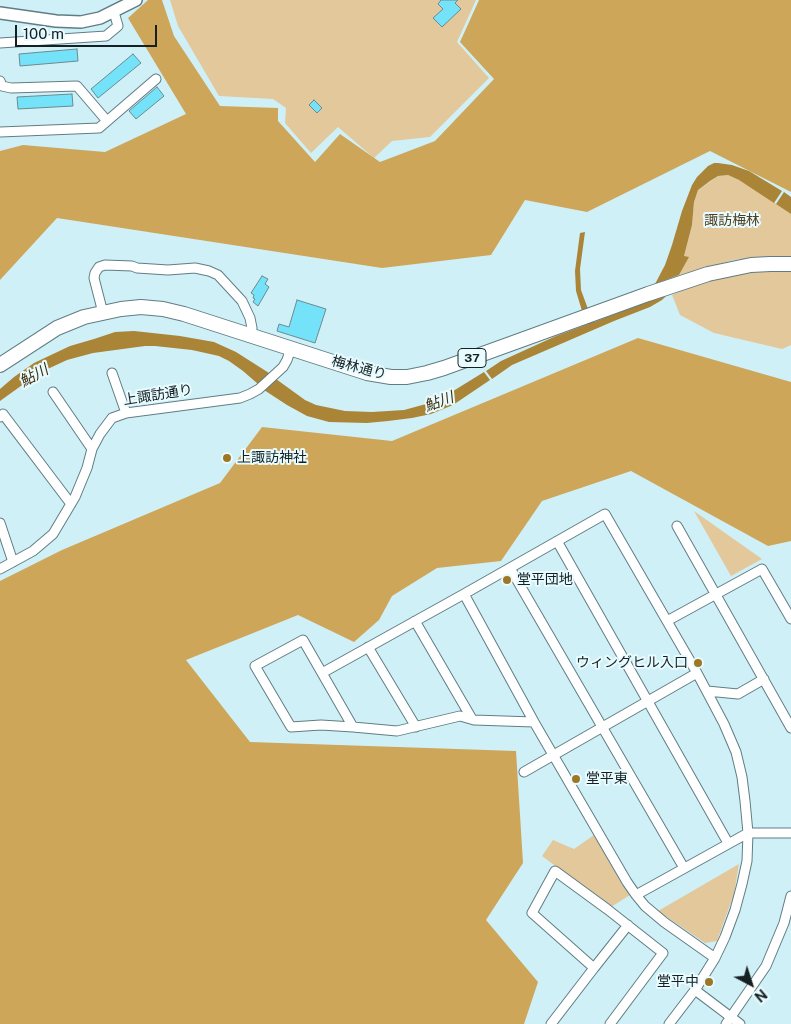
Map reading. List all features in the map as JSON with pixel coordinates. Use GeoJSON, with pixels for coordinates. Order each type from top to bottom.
{"type":"FeatureCollection","features":[{"type":"Feature","properties":{"kind":"main road","name":"梅林通り"},"geometry":{"type":"LineString","coordinates":[[0,365],[57,328],[84,317],[121,308],[141,308],[163,309],[184,314],[367,373],[391,377],[407,376],[444,368],[708,274],[752,265],[791,264]]}},
{"type":"Feature","properties":{"kind":"street"},"geometry":{"type":"LineString","coordinates":[[0,13],[56,21],[80,22],[100,18],[136,0]]}},
{"type":"Feature","properties":{"kind":"street"},"geometry":{"type":"LineString","coordinates":[[0,43],[106,36],[118,26],[114,12]]}},
{"type":"Feature","properties":{"kind":"street"},"geometry":{"type":"LineString","coordinates":[[0,132],[99,128],[156,79]]}},
{"type":"Feature","properties":{"kind":"street"},"geometry":{"type":"LineString","coordinates":[[0,81],[2,86],[11,88],[77,86],[107,121]]}},
{"type":"Feature","properties":{"kind":"street"},"geometry":{"type":"LineString","coordinates":[[102,312],[94,278],[99,267],[132,266],[168,270],[195,268],[218,274],[242,302],[250,318],[251,335]]}},
{"type":"Feature","properties":{"kind":"street","name":"上諏訪通り"},"geometry":{"type":"LineString","coordinates":[[0,569],[33,551],[53,534],[76,497],[92,449],[112,418],[126,413],[240,398],[259,389],[283,367],[291,348]]}},
{"type":"Feature","properties":{"kind":"street"},"geometry":{"type":"LineString","coordinates":[[112,373],[126,413]]}},
{"type":"Feature","properties":{"kind":"street"},"geometry":{"type":"LineString","coordinates":[[54,392],[92,449]]}},
{"type":"Feature","properties":{"kind":"street"},"geometry":{"type":"LineString","coordinates":[[0,417],[3,414],[71,504]]}},
{"type":"Feature","properties":{"kind":"street"},"geometry":{"type":"LineString","coordinates":[[322,673],[605,514],[707,691],[736,752],[742,777],[748,833],[747,861],[732,919],[715,958],[695,990],[669,1024]]}},
{"type":"Feature","properties":{"kind":"street"},"geometry":{"type":"LineString","coordinates":[[0,523],[13,562]]}},
{"type":"Feature","properties":{"kind":"street"},"geometry":{"type":"LineString","coordinates":[[677,526],[790,724]]}},
{"type":"Feature","properties":{"kind":"street"},"geometry":{"type":"LineString","coordinates":[[557,542],[728,843]]}},
{"type":"Feature","properties":{"kind":"street"},"geometry":{"type":"LineString","coordinates":[[510,568],[684,868]]}},
{"type":"Feature","properties":{"kind":"street"},"geometry":{"type":"LineString","coordinates":[[667,621],[762,569],[791,620]]}},
{"type":"Feature","properties":{"kind":"street"},"geometry":{"type":"LineString","coordinates":[[464,594],[534,722],[636,895],[644,906],[664,922],[715,958]]}},
{"type":"Feature","properties":{"kind":"street"},"geometry":{"type":"LineString","coordinates":[[415,621],[472,719]]}},
{"type":"Feature","properties":{"kind":"street"},"geometry":{"type":"LineString","coordinates":[[353,727],[303,640],[255,666],[291,727],[321,724],[353,727],[397,731],[460,716],[472,719],[534,722]]}},
{"type":"Feature","properties":{"kind":"street"},"geometry":{"type":"LineString","coordinates":[[368,647],[416,726]]}},
{"type":"Feature","properties":{"kind":"street"},"geometry":{"type":"LineString","coordinates":[[524,772],[697,673]]}},
{"type":"Feature","properties":{"kind":"street"},"geometry":{"type":"LineString","coordinates":[[707,691],[738,694],[764,680]]}},
{"type":"Feature","properties":{"kind":"street"},"geometry":{"type":"LineString","coordinates":[[636,895],[748,833],[791,833]]}},
{"type":"Feature","properties":{"kind":"street"},"geometry":{"type":"LineString","coordinates":[[594,968],[532,913],[555,871],[663,953],[610,1024]]}},
{"type":"Feature","properties":{"kind":"street"},"geometry":{"type":"LineString","coordinates":[[728,1021],[766,966],[784,923],[791,896]]}},
{"type":"Feature","properties":{"kind":"street"},"geometry":{"type":"LineString","coordinates":[[551,1024],[628,925]]}},
{"type":"Feature","properties":{"kind":"street"},"geometry":{"type":"LineString","coordinates":[[695,990],[728,1021],[740,1024]]}},
{"type":"Feature","properties":{"kind":"green space"},"geometry":{"type":"Polygon","coordinates":[[[170,0],[476,0],[457,42],[489,78],[430,137],[392,141],[374,158],[338,127],[311,153],[285,123],[286,108],[273,99],[219,96],[178,26],[170,0]]]}},
{"type":"Feature","properties":{"kind":"green space","name":"諏訪梅林"},"geometry":{"type":"Polygon","coordinates":[[[728,175],[757,190],[791,214],[791,258],[763,257],[734,260],[679,275],[688,258],[684,256],[698,190],[718,176],[728,175]]]}},
{"type":"Feature","properties":{"kind":"green space","name":"諏訪梅林"},"geometry":{"type":"Polygon","coordinates":[[[791,269],[791,345],[782,349],[714,333],[680,315],[672,295],[698,283],[748,270],[791,269]]]}},
{"type":"Feature","properties":{"kind":"green space"},"geometry":{"type":"Polygon","coordinates":[[[694,511],[762,559],[731,576],[694,511]]]}},
{"type":"Feature","properties":{"kind":"green space"},"geometry":{"type":"Polygon","coordinates":[[[594,835],[630,895],[611,907],[542,856],[553,840],[574,849],[594,835]]]}},
{"type":"Feature","properties":{"kind":"green space"},"geometry":{"type":"Polygon","coordinates":[[[739,864],[734,894],[717,941],[705,943],[658,911],[739,864]]]}},
{"type":"Feature","properties":{"kind":"shaded area"},"geometry":{"type":"Polygon","coordinates":[[[148,0],[162,0],[174,36],[220,106],[278,108],[278,121],[315,162],[340,134],[380,162],[435,141],[494,79],[460,42],[479,0],[791,0],[791,192],[710,151],[587,212],[525,200],[491,255],[382,268],[57,218],[0,280],[0,151],[23,145],[105,152],[186,114],[128,18],[148,0]]]}},
{"type":"Feature","properties":{"kind":"shaded area"},"geometry":{"type":"Polygon","coordinates":[[[638,338],[791,382],[791,541],[768,546],[631,471],[542,501],[501,561],[437,568],[392,596],[379,620],[354,642],[298,615],[186,660],[250,742],[516,751],[523,863],[486,920],[538,982],[524,1024],[0,1024],[0,581],[62,550],[220,483],[262,427],[392,441],[638,338]]]}},
{"type":"Feature","properties":{"kind":"water"},"geometry":{"type":"Polygon","coordinates":[[[714,163],[732,165],[749,171],[782,191],[774,203],[728,175],[718,176],[710,181],[698,190],[694,202],[692,225],[684,256],[689,257],[679,275],[655,284],[665,265],[692,185],[708,166],[714,163]]]}},
{"type":"Feature","properties":{"kind":"water"},"geometry":{"type":"Polygon","coordinates":[[[784,192],[791,197],[791,214],[776,204],[784,192]]]}},
{"type":"Feature","properties":{"kind":"water"},"geometry":{"type":"Polygon","coordinates":[[[585,232],[580,269],[581,290],[588,309],[582,311],[576,291],[575,271],[580,233],[585,232]]]}},
{"type":"Feature","properties":{"kind":"water"},"geometry":{"type":"Polygon","coordinates":[[[668,294],[650,307],[512,365],[492,379],[486,371],[501,361],[588,324],[588,321],[592,320],[594,322],[668,294]]]}},
{"type":"Feature","properties":{"kind":"water","name":"鮎川"},"geometry":{"type":"Polygon","coordinates":[[[134,331],[214,342],[236,352],[269,373],[258,384],[243,371],[219,356],[192,350],[145,346],[93,353],[67,360],[39,373],[0,401],[0,389],[34,363],[70,346],[115,332],[134,331]]]}},
{"type":"Feature","properties":{"kind":"water","name":"鮎川"},"geometry":{"type":"Polygon","coordinates":[[[484,372],[490,380],[453,405],[431,414],[412,418],[367,423],[329,422],[307,416],[264,390],[276,379],[305,400],[316,405],[345,411],[404,410],[437,401],[484,372]]]}},
{"type":"Feature","properties":{"kind":"building"},"geometry":{"type":"Polygon","coordinates":[[[441,0],[458,0],[455,3],[461,9],[442,27],[433,18],[443,9],[438,4],[441,0]]]}},
{"type":"Feature","properties":{"kind":"building"},"geometry":{"type":"Polygon","coordinates":[[[77,49],[78,61],[20,66],[19,54],[77,49]]]}},
{"type":"Feature","properties":{"kind":"building"},"geometry":{"type":"Polygon","coordinates":[[[133,54],[141,63],[98,98],[91,89],[133,54]]]}},
{"type":"Feature","properties":{"kind":"building"},"geometry":{"type":"Polygon","coordinates":[[[157,87],[164,96],[136,119],[129,111],[157,87]]]}},
{"type":"Feature","properties":{"kind":"building"},"geometry":{"type":"Polygon","coordinates":[[[72,94],[73,106],[18,109],[17,97],[72,94]]]}},
{"type":"Feature","properties":{"kind":"building"},"geometry":{"type":"Polygon","coordinates":[[[314,100],[322,108],[317,113],[309,105],[314,100]]]}},
{"type":"Feature","properties":{"kind":"building"},"geometry":{"type":"Polygon","coordinates":[[[262,276],[268,279],[265,284],[269,287],[258,306],[253,302],[255,299],[251,293],[262,276]]]}},
{"type":"Feature","properties":{"kind":"building"},"geometry":{"type":"Polygon","coordinates":[[[297,300],[326,309],[315,343],[277,331],[279,324],[289,327],[297,300]]]}},
{"type":"Feature","properties":{"kind":"place","name":"上諏訪神社"},"geometry":{"type":"Point","coordinates":[227,458]}},
{"type":"Feature","properties":{"kind":"place","name":"堂平団地"},"geometry":{"type":"Point","coordinates":[507,580]}},
{"type":"Feature","properties":{"kind":"place","name":"ウィングヒル入口"},"geometry":{"type":"Point","coordinates":[698,663]}},
{"type":"Feature","properties":{"kind":"place","name":"堂平東"},"geometry":{"type":"Point","coordinates":[576,779]}},
{"type":"Feature","properties":{"kind":"place","name":"堂平中"},"geometry":{"type":"Point","coordinates":[709,982]}}]}
